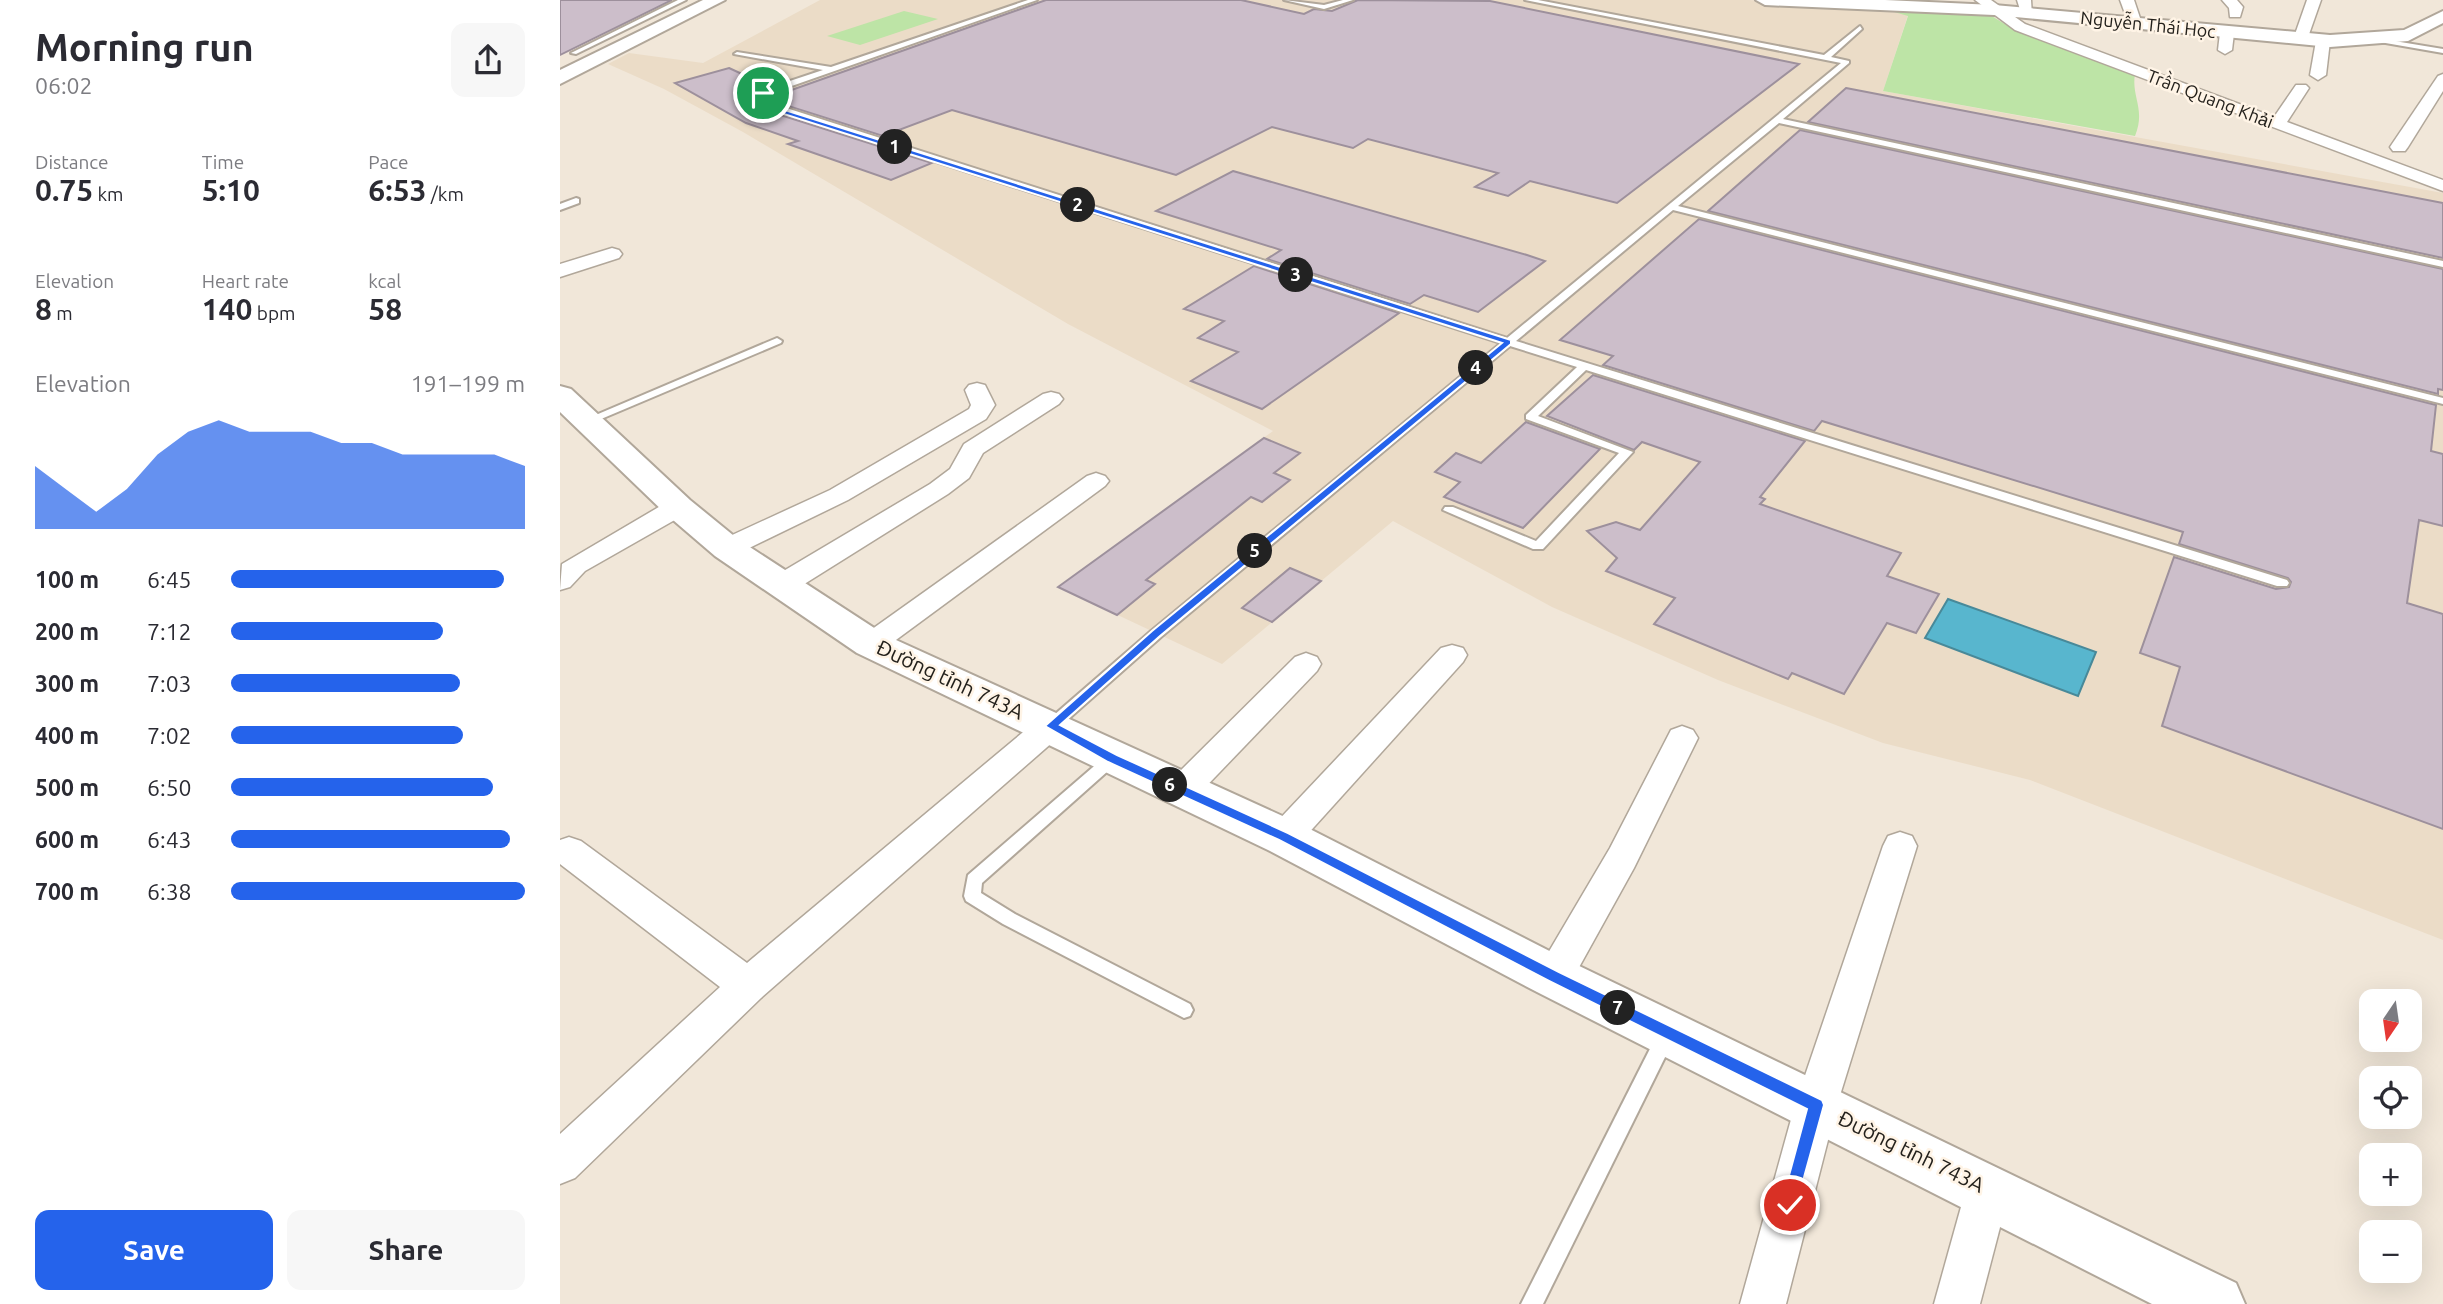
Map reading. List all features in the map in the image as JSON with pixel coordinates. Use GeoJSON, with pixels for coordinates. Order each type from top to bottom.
{"type":"FeatureCollection","features":[{"type":"Feature","properties":{"kind":"main road"},"geometry":{"type":"LineString","coordinates":[[560,78],[716,0]]}},
{"type":"Feature","properties":{"kind":"main road","name":"Nguyễn Thái Học"},"geometry":{"type":"LineString","coordinates":[[1765,0],[2026,6],[2226,41],[2376,40],[2408,35],[2443,16]]}},
{"type":"Feature","properties":{"kind":"main road","name":"Đường tỉnh 743A"},"geometry":{"type":"LineString","coordinates":[[575,408],[678,508],[727,548],[780,586],[871,644],[1051,726],[1112,759],[1284,837],[1554,977],[1988,1189],[2215,1304]]}},
{"type":"Feature","properties":{"kind":"street"},"geometry":{"type":"LineString","coordinates":[[2127,0],[2135,24]]}},
{"type":"Feature","properties":{"kind":"street"},"geometry":{"type":"LineString","coordinates":[[2230,0],[2236,7],[2235,15]]}},
{"type":"Feature","properties":{"kind":"street"},"geometry":{"type":"LineString","coordinates":[[2300,40],[2314,0]]}},
{"type":"Feature","properties":{"kind":"street","name":"Trần Quang Khải"},"geometry":{"type":"LineString","coordinates":[[1988,5],[2020,27],[2443,186]]}},
{"type":"Feature","properties":{"kind":"street"},"geometry":{"type":"LineString","coordinates":[[2318,75],[2323,41]]}},
{"type":"Feature","properties":{"kind":"street"},"geometry":{"type":"LineString","coordinates":[[2399,147],[2435,105],[2443,80]]}},
{"type":"Feature","properties":{"kind":"street"},"geometry":{"type":"LineString","coordinates":[[2277,124],[2301,88]]}},
{"type":"Feature","properties":{"kind":"street"},"geometry":{"type":"LineString","coordinates":[[560,271],[612,254]]}},
{"type":"Feature","properties":{"kind":"street"},"geometry":{"type":"LineString","coordinates":[[727,548],[839,495],[978,414],[983,405],[977,390]]}},
{"type":"Feature","properties":{"kind":"street"},"geometry":{"type":"LineString","coordinates":[[780,586],[939,489],[960,473],[978,445],[1051,399]]}},
{"type":"Feature","properties":{"kind":"street"},"geometry":{"type":"LineString","coordinates":[[871,644],[1096,481]]}},
{"type":"Feature","properties":{"kind":"street"},"geometry":{"type":"LineString","coordinates":[[571,571],[678,508]]}},
{"type":"Feature","properties":{"kind":"street"},"geometry":{"type":"LineString","coordinates":[[1284,837],[1452,654]]}},
{"type":"Feature","properties":{"kind":"street"},"geometry":{"type":"LineString","coordinates":[[1181,791],[1306,664]]}},
{"type":"Feature","properties":{"kind":"street"},"geometry":{"type":"LineString","coordinates":[[560,1163],[748,986],[1051,726]]}},
{"type":"Feature","properties":{"kind":"street"},"geometry":{"type":"LineString","coordinates":[[1554,977],[1622,858],[1682,738]]}},
{"type":"Feature","properties":{"kind":"street"},"geometry":{"type":"LineString","coordinates":[[1763,1304],[1816,1105],[1900,846]]}},
{"type":"Feature","properties":{"kind":"street"},"geometry":{"type":"LineString","coordinates":[[569,851],[748,986]]}},
{"type":"Feature","properties":{"kind":"street"},"geometry":{"type":"LineString","coordinates":[[1957,1304],[1988,1189]]}},
{"type":"Feature","properties":{"kind":"lane"},"geometry":{"type":"LineString","coordinates":[[574,53],[683,0]]}},
{"type":"Feature","properties":{"kind":"lane"},"geometry":{"type":"LineString","coordinates":[[1034,0],[763,93],[756,101],[1508,342],[2282,583]]}},
{"type":"Feature","properties":{"kind":"lane"},"geometry":{"type":"LineString","coordinates":[[1287,0],[1324,6],[1350,0]]}},
{"type":"Feature","properties":{"kind":"lane"},"geometry":{"type":"LineString","coordinates":[[1051,726],[1156,634],[1847,62],[1528,0]]}},
{"type":"Feature","properties":{"kind":"lane"},"geometry":{"type":"LineString","coordinates":[[1826,57],[1860,27]]}},
{"type":"Feature","properties":{"kind":"lane"},"geometry":{"type":"LineString","coordinates":[[2376,40],[2443,51]]}},
{"type":"Feature","properties":{"kind":"lane"},"geometry":{"type":"LineString","coordinates":[[737,54],[831,70]]}},
{"type":"Feature","properties":{"kind":"lane"},"geometry":{"type":"LineString","coordinates":[[1776,120],[2443,264]]}},
{"type":"Feature","properties":{"kind":"lane"},"geometry":{"type":"LineString","coordinates":[[560,207],[576,201]]}},
{"type":"Feature","properties":{"kind":"lane"},"geometry":{"type":"LineString","coordinates":[[1671,207],[2443,401]]}},
{"type":"Feature","properties":{"kind":"lane"},"geometry":{"type":"LineString","coordinates":[[575,408],[777,341]]}},
{"type":"Feature","properties":{"kind":"lane"},"geometry":{"type":"LineString","coordinates":[[1449,510],[1538,546],[1627,452],[1530,417],[1584,366]]}},
{"type":"Feature","properties":{"kind":"lane"},"geometry":{"type":"LineString","coordinates":[[1112,759],[974,880],[972,896],[1020,925],[1184,1010]]}},
{"type":"Feature","properties":{"kind":"lane"},"geometry":{"type":"LineString","coordinates":[[1532,1304],[1668,1032]]}},
{"type":"Feature","properties":{"kind":"shaded area"},"geometry":{"type":"Polygon","coordinates":[[[820,0],[1748,0],[1877,7],[1908,15],[1883,91],[2443,193],[2443,940],[2030,780],[1883,743],[1718,680],[1552,607],[1393,521],[1222,664],[1058,587],[1273,431],[1068,324],[743,132],[664,89],[608,64],[629,53],[703,63],[820,0]]]}},
{"type":"Feature","properties":{"kind":"green space"},"geometry":{"type":"Polygon","coordinates":[[[1877,7],[1982,10],[2008,26],[2135,74],[2139,118],[2135,136],[1883,91],[1908,16],[1877,7]]]}},
{"type":"Feature","properties":{"kind":"green space"},"geometry":{"type":"Polygon","coordinates":[[[904,11],[938,19],[860,45],[827,36],[904,11]]]}},
{"type":"Feature","properties":{"kind":"water"},"geometry":{"type":"Polygon","coordinates":[[[1948,599],[2096,652],[2078,696],[1925,638],[1948,599]]]}},
{"type":"Feature","properties":{"kind":"building"},"geometry":{"type":"Polygon","coordinates":[[[560,0],[672,0],[560,55],[560,0]]]}},
{"type":"Feature","properties":{"kind":"building"},"geometry":{"type":"Polygon","coordinates":[[[1046,0],[1241,0],[1304,14],[1314,9],[1332,11],[1358,0],[1490,1],[1799,64],[1617,203],[1530,181],[1508,196],[1475,187],[1498,173],[1368,139],[1353,148],[1272,127],[1176,175],[952,110],[883,136],[766,99],[1046,0]]]}},
{"type":"Feature","properties":{"kind":"building"},"geometry":{"type":"Polygon","coordinates":[[[729,68],[768,86],[758,89],[750,99],[752,106],[932,163],[891,180],[788,144],[798,141],[746,123],[675,83],[729,68]]]}},
{"type":"Feature","properties":{"kind":"building"},"geometry":{"type":"Polygon","coordinates":[[[1846,88],[2443,203],[2443,258],[1808,122],[1846,88]]]}},
{"type":"Feature","properties":{"kind":"building"},"geometry":{"type":"Polygon","coordinates":[[[1800,130],[2443,269],[2443,390],[2438,389],[2438,394],[1708,211],[1800,130]]]}},
{"type":"Feature","properties":{"kind":"building"},"geometry":{"type":"Polygon","coordinates":[[[1233,171],[1545,261],[1478,312],[1424,295],[1410,304],[1267,259],[1281,250],[1156,211],[1233,171]]]}},
{"type":"Feature","properties":{"kind":"building"},"geometry":{"type":"Polygon","coordinates":[[[1699,219],[2436,405],[2431,451],[2443,454],[2443,526],[2419,520],[2407,603],[2443,614],[2443,829],[2162,726],[2180,667],[2140,653],[2174,557],[2276,589],[2289,587],[2291,582],[2288,578],[2179,544],[2183,532],[1822,421],[1814,431],[1603,365],[1613,356],[1560,340],[1699,219]]]}},
{"type":"Feature","properties":{"kind":"building"},"geometry":{"type":"Polygon","coordinates":[[[1254,266],[1399,313],[1262,409],[1191,381],[1238,352],[1198,338],[1224,321],[1184,309],[1254,266]]]}},
{"type":"Feature","properties":{"kind":"building"},"geometry":{"type":"Polygon","coordinates":[[[1593,375],[1805,441],[1760,497],[1765,499],[1760,504],[1901,553],[1887,576],[1939,594],[1916,633],[1887,623],[1844,694],[1792,673],[1788,679],[1654,624],[1675,598],[1606,571],[1617,558],[1587,531],[1616,522],[1640,530],[1700,462],[1642,442],[1634,450],[1547,416],[1593,375]]]}},
{"type":"Feature","properties":{"kind":"building"},"geometry":{"type":"Polygon","coordinates":[[[1526,422],[1600,449],[1523,528],[1444,497],[1460,482],[1435,472],[1456,453],[1481,463],[1526,422]]]}},
{"type":"Feature","properties":{"kind":"building"},"geometry":{"type":"Polygon","coordinates":[[[1264,438],[1300,453],[1274,473],[1290,480],[1262,502],[1251,497],[1146,580],[1155,584],[1117,615],[1058,587],[1264,438]]]}},
{"type":"Feature","properties":{"kind":"building"},"geometry":{"type":"Polygon","coordinates":[[[1290,568],[1321,581],[1272,622],[1242,608],[1290,568]]]}},
{"type":"Feature","properties":{"kind":"route"},"geometry":{"type":"LineString","coordinates":[[763,93],[755,99],[761,105],[1508,342],[1156,634],[1051,726],[1112,759],[1284,837],[1554,977],[1816,1105],[1790,1205]]}}]}
